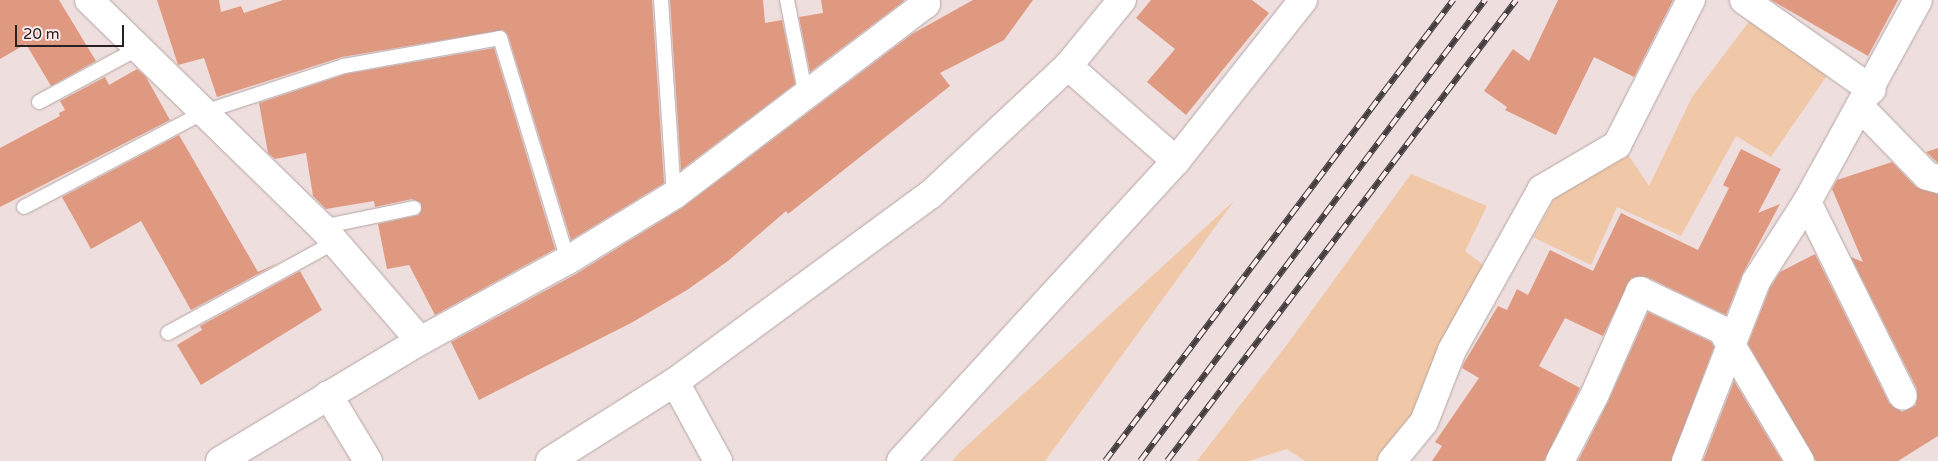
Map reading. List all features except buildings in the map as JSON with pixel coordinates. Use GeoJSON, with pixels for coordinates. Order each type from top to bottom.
{"type":"FeatureCollection","features":[{"type":"Feature","properties":{"kind":"street"},"geometry":{"type":"LineString","coordinates":[[89,0],[328,234],[420,341]]}},
{"type":"Feature","properties":{"kind":"street"},"geometry":{"type":"LineString","coordinates":[[220,461],[420,341],[568,260],[674,195],[926,4],[924,0]]}},
{"type":"Feature","properties":{"kind":"street"},"geometry":{"type":"LineString","coordinates":[[550,461],[675,382],[930,196],[1068,66],[1122,0]]}},
{"type":"Feature","properties":{"kind":"street"},"geometry":{"type":"LineString","coordinates":[[901,461],[1176,161],[1303,0]]}},
{"type":"Feature","properties":{"kind":"street"},"geometry":{"type":"LineString","coordinates":[[1392,461],[1424,422],[1452,350],[1542,190],[1617,145],[1691,0]]}},
{"type":"Feature","properties":{"kind":"street"},"geometry":{"type":"LineString","coordinates":[[1686,461],[1756,281],[1807,202],[1866,98],[1918,0]]}},
{"type":"Feature","properties":{"kind":"street"},"geometry":{"type":"LineString","coordinates":[[1750,1],[1866,98],[1927,176],[1938,179]]}},
{"type":"Feature","properties":{"kind":"street"},"geometry":{"type":"LineString","coordinates":[[1068,66],[1176,161]]}},
{"type":"Feature","properties":{"kind":"street"},"geometry":{"type":"LineString","coordinates":[[1807,202],[1903,396]]}},
{"type":"Feature","properties":{"kind":"street"},"geometry":{"type":"LineString","coordinates":[[1560,461],[1594,396],[1640,291],[1722,330],[1800,461]]}},
{"type":"Feature","properties":{"kind":"street"},"geometry":{"type":"LineString","coordinates":[[675,382],[718,461]]}},
{"type":"Feature","properties":{"kind":"street"},"geometry":{"type":"LineString","coordinates":[[328,395],[368,461]]}},
{"type":"Feature","properties":{"kind":"lane"},"geometry":{"type":"LineString","coordinates":[[661,0],[674,195]]}},
{"type":"Feature","properties":{"kind":"lane"},"geometry":{"type":"LineString","coordinates":[[787,0],[806,96]]}},
{"type":"Feature","properties":{"kind":"lane"},"geometry":{"type":"LineString","coordinates":[[24,207],[204,112],[344,66],[500,38],[568,260]]}},
{"type":"Feature","properties":{"kind":"lane"},"geometry":{"type":"LineString","coordinates":[[39,102],[139,48]]}},
{"type":"Feature","properties":{"kind":"lane"},"geometry":{"type":"LineString","coordinates":[[168,333],[328,234],[414,208]]}},
{"type":"Feature","properties":{"kind":"shaded area"},"geometry":{"type":"Polygon","coordinates":[[[1751,19],[1828,74],[1771,157],[1736,136],[1681,236],[1617,207],[1591,265],[1533,237],[1558,192],[1627,153],[1649,186],[1692,97],[1751,19]]]}},
{"type":"Feature","properties":{"kind":"shaded area"},"geometry":{"type":"Polygon","coordinates":[[[1411,174],[1487,206],[1465,251],[1486,267],[1418,410],[1377,461],[1305,461],[1287,449],[1249,461],[1197,461],[1289,342],[1411,174]]]}},
{"type":"Feature","properties":{"kind":"shaded area"},"geometry":{"type":"Polygon","coordinates":[[[1234,201],[1045,461],[952,461],[961,451],[1234,201]]]}},
{"type":"Feature","properties":{"kind":"railway"},"geometry":{"type":"LineString","coordinates":[[1105,461],[1453,0]]}},
{"type":"Feature","properties":{"kind":"railway"},"geometry":{"type":"LineString","coordinates":[[1140,461],[1485,0]]}},
{"type":"Feature","properties":{"kind":"railway"},"geometry":{"type":"LineString","coordinates":[[1167,461],[1516,0]]}}]}
